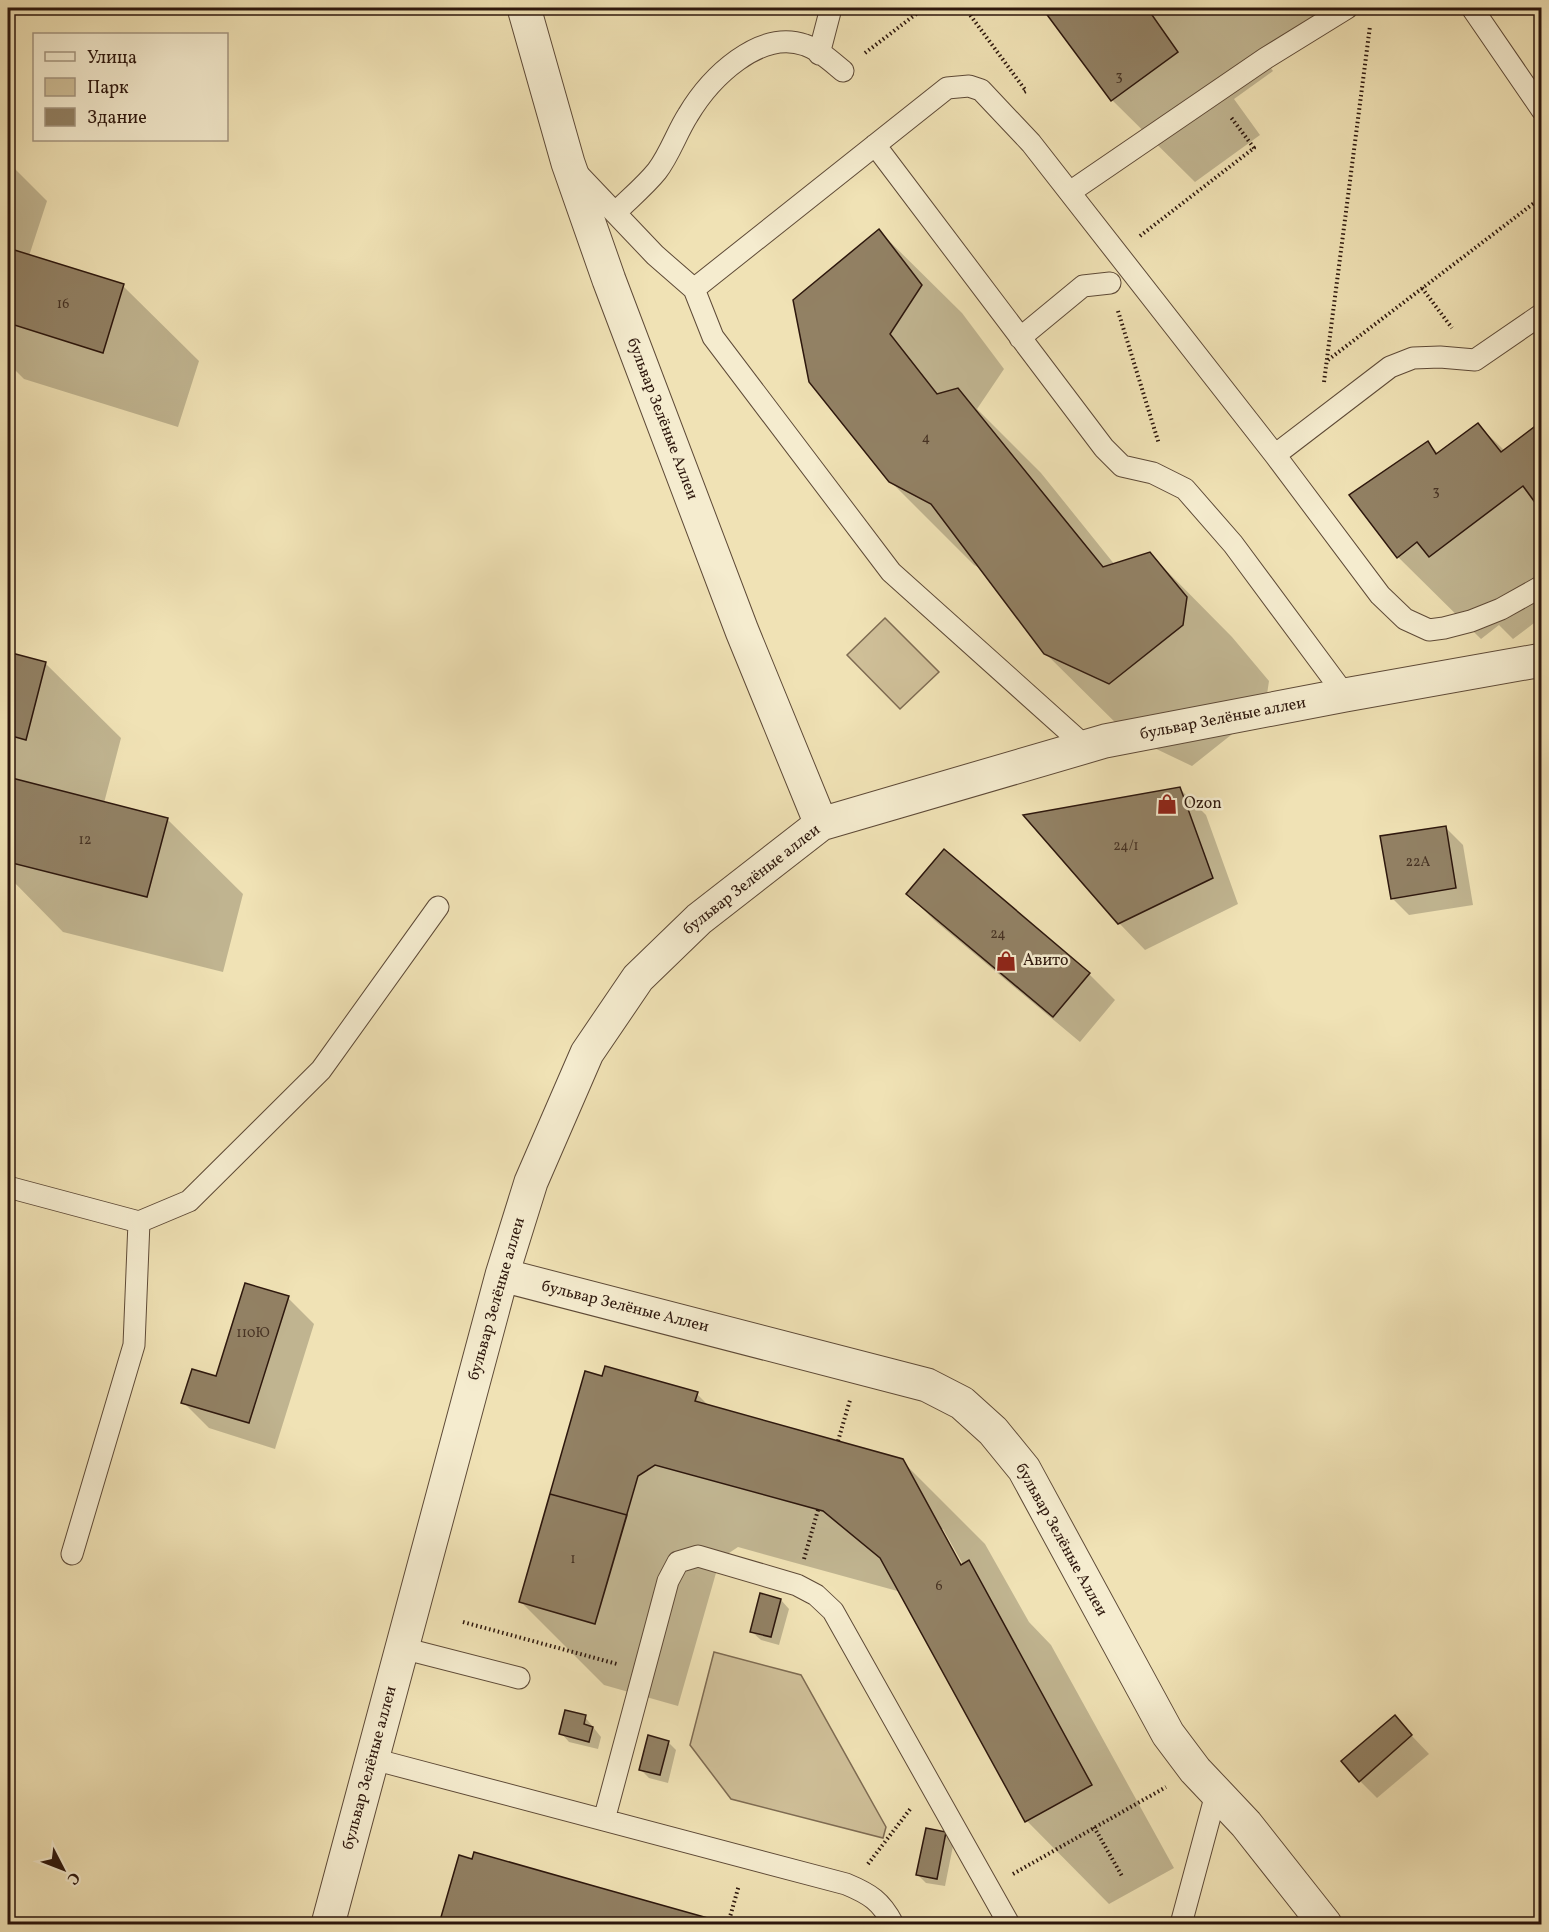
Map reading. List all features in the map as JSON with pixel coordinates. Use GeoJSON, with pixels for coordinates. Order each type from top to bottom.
{"type":"FeatureCollection","features":[{"type":"Feature","properties":{"kind":"street","name":"бульвар Зелёные Аллеи"},"geometry":{"type":"LineString","coordinates":[[524,8],[568,164],[609,280],[738,620],[821,824]]}},
{"type":"Feature","properties":{"kind":"street","name":"бульвар Зелёные аллеи"},"geometry":{"type":"LineString","coordinates":[[328,1924],[502,1275],[531,1182],[587,1053],[638,978],[699,919],[821,824],[1105,741],[1542,660]]}},
{"type":"Feature","properties":{"kind":"street","name":"бульвар Зелёные Аллеи"},"geometry":{"type":"LineString","coordinates":[[502,1275],[927,1385],[963,1403],[993,1431],[1024,1469],[1168,1734],[1205,1782],[1246,1824],[1325,1924]]}},
{"type":"Feature","properties":{"kind":"lane"},"geometry":{"type":"LineString","coordinates":[[819,54],[831,8]]}},
{"type":"Feature","properties":{"kind":"lane"},"geometry":{"type":"LineString","coordinates":[[1070,192],[1266,58],[1347,8]]}},
{"type":"Feature","properties":{"kind":"lane"},"geometry":{"type":"LineString","coordinates":[[1472,8],[1542,110]]}},
{"type":"Feature","properties":{"kind":"lane"},"geometry":{"type":"LineString","coordinates":[[615,213],[658,170],[689,112],[718,75],[750,51],[774,42],[805,45],[843,71]]}},
{"type":"Feature","properties":{"kind":"lane"},"geometry":{"type":"LineString","coordinates":[[694,290],[947,88],[969,86],[981,90],[1031,143],[1275,455],[1380,595],[1406,619],[1429,630],[1471,621],[1501,609],[1542,586]]}},
{"type":"Feature","properties":{"kind":"lane"},"geometry":{"type":"LineString","coordinates":[[875,145],[1104,448],[1122,466],[1153,473],[1185,489],[1233,544],[1345,695]]}},
{"type":"Feature","properties":{"kind":"lane"},"geometry":{"type":"LineString","coordinates":[[568,164],[655,255],[694,290],[712,338],[891,572],[1086,747]]}},
{"type":"Feature","properties":{"kind":"lane"},"geometry":{"type":"LineString","coordinates":[[1020,338],[1083,286],[1110,283]]}},
{"type":"Feature","properties":{"kind":"lane"},"geometry":{"type":"LineString","coordinates":[[1275,455],[1390,367],[1413,357],[1475,360],[1542,314]]}},
{"type":"Feature","properties":{"kind":"lane"},"geometry":{"type":"LineString","coordinates":[[8,1187],[139,1222],[189,1201],[321,1070],[438,907]]}},
{"type":"Feature","properties":{"kind":"lane"},"geometry":{"type":"LineString","coordinates":[[72,1554],[134,1345],[139,1222]]}},
{"type":"Feature","properties":{"kind":"lane"},"geometry":{"type":"LineString","coordinates":[[604,1820],[668,1581],[678,1562],[698,1556],[797,1585],[816,1595],[833,1611],[1009,1924]]}},
{"type":"Feature","properties":{"kind":"lane"},"geometry":{"type":"LineString","coordinates":[[402,1648],[519,1678]]}},
{"type":"Feature","properties":{"kind":"lane"},"geometry":{"type":"LineString","coordinates":[[373,1759],[850,1886],[870,1894],[887,1911],[893,1924]]}},
{"type":"Feature","properties":{"kind":"lane"},"geometry":{"type":"LineString","coordinates":[[1181,1924],[1205,1782]]}},
{"type":"Feature","properties":{"kind":"path"},"geometry":{"type":"LineString","coordinates":[[843,71],[924,8]]}},
{"type":"Feature","properties":{"kind":"path"},"geometry":{"type":"LineString","coordinates":[[965,8],[1026,91],[1001,110]]}},
{"type":"Feature","properties":{"kind":"path"},"geometry":{"type":"LineString","coordinates":[[1332,410],[1323,393],[1371,19]]}},
{"type":"Feature","properties":{"kind":"path"},"geometry":{"type":"LineString","coordinates":[[1327,361],[1542,197]]}},
{"type":"Feature","properties":{"kind":"path"},"geometry":{"type":"LineString","coordinates":[[1110,283],[1170,482]]}},
{"type":"Feature","properties":{"kind":"path"},"geometry":{"type":"LineString","coordinates":[[1422,288],[1475,360]]}},
{"type":"Feature","properties":{"kind":"path"},"geometry":{"type":"LineString","coordinates":[[838,1441],[859,1367]]}},
{"type":"Feature","properties":{"kind":"path"},"geometry":{"type":"LineString","coordinates":[[797,1585],[818,1510]]}},
{"type":"Feature","properties":{"kind":"path"},"geometry":{"type":"LineString","coordinates":[[463,1622],[644,1671]]}},
{"type":"Feature","properties":{"kind":"path"},"geometry":{"type":"LineString","coordinates":[[988,1888],[1094,1827],[1205,1782]]}},
{"type":"Feature","properties":{"kind":"path"},"geometry":{"type":"LineString","coordinates":[[850,1886],[930,1784]]}},
{"type":"Feature","properties":{"kind":"path"},"geometry":{"type":"LineString","coordinates":[[1094,1827],[1122,1876]]}},
{"type":"Feature","properties":{"kind":"path"},"geometry":{"type":"LineString","coordinates":[[728,1924],[746,1858]]}},
{"type":"Feature","properties":{"kind":"green space"},"geometry":{"type":"Polygon","coordinates":[[[885,618],[939,672],[900,709],[847,655],[885,618]]]}},
{"type":"Feature","properties":{"kind":"green space"},"geometry":{"type":"Polygon","coordinates":[[[714,1652],[801,1675],[886,1827],[883,1838],[731,1799],[690,1745],[714,1652]]]}},
{"type":"Feature","properties":{"kind":"building"},"geometry":{"type":"Polygon","coordinates":[[[1042,8],[1163,8],[1152,15],[1178,52],[1111,101],[1042,8]]]}},
{"type":"Feature","properties":{"kind":"building"},"geometry":{"type":"Polygon","coordinates":[[[879,229],[922,285],[890,334],[937,394],[958,388],[1103,567],[1150,552],[1187,597],[1183,625],[1109,684],[1044,654],[931,504],[889,482],[809,382],[793,300],[879,229]]]}},
{"type":"Feature","properties":{"kind":"building"},"geometry":{"type":"Polygon","coordinates":[[[8,248],[124,284],[103,353],[8,323],[8,248]]]}},
{"type":"Feature","properties":{"kind":"building"},"geometry":{"type":"Polygon","coordinates":[[[1542,421],[1542,512],[1523,486],[1429,557],[1417,542],[1397,558],[1349,495],[1428,441],[1436,454],[1478,423],[1501,452],[1542,421]]]}},
{"type":"Feature","properties":{"kind":"building"},"geometry":{"type":"Polygon","coordinates":[[[8,652],[46,662],[26,740],[8,735],[8,652]]]}},
{"type":"Feature","properties":{"kind":"building"},"geometry":{"type":"Polygon","coordinates":[[[1542,709],[1542,742],[1535,710],[1542,709]]]}},
{"type":"Feature","properties":{"kind":"building"},"geometry":{"type":"Polygon","coordinates":[[[8,777],[168,818],[147,897],[8,862],[8,777]]]}},
{"type":"Feature","properties":{"kind":"building"},"geometry":{"type":"Polygon","coordinates":[[[1180,787],[1213,878],[1118,924],[1023,815],[1180,787]]]}},
{"type":"Feature","properties":{"kind":"building"},"geometry":{"type":"Polygon","coordinates":[[[1446,826],[1456,888],[1391,899],[1380,836],[1446,826]]]}},
{"type":"Feature","properties":{"kind":"building"},"geometry":{"type":"Polygon","coordinates":[[[944,849],[1090,973],[1053,1017],[906,894],[944,849]]]}},
{"type":"Feature","properties":{"kind":"building"},"geometry":{"type":"Polygon","coordinates":[[[245,1283],[289,1296],[249,1423],[181,1403],[192,1369],[216,1376],[245,1283]]]}},
{"type":"Feature","properties":{"kind":"building"},"geometry":{"type":"Polygon","coordinates":[[[605,1366],[698,1392],[695,1401],[903,1459],[961,1565],[969,1560],[1092,1785],[1025,1822],[880,1558],[823,1511],[655,1465],[638,1476],[595,1624],[519,1602],[585,1371],[602,1376],[605,1366]]]}},
{"type":"Feature","properties":{"kind":"building"},"geometry":{"type":"Polygon","coordinates":[[[550,1494],[627,1515],[595,1624],[519,1602],[550,1494]]]}},
{"type":"Feature","properties":{"kind":"building"},"geometry":{"type":"Polygon","coordinates":[[[760,1593],[781,1599],[771,1637],[750,1632],[760,1593]]]}},
{"type":"Feature","properties":{"kind":"building"},"geometry":{"type":"Polygon","coordinates":[[[565,1710],[586,1715],[584,1724],[593,1727],[589,1742],[559,1734],[565,1710]]]}},
{"type":"Feature","properties":{"kind":"building"},"geometry":{"type":"Polygon","coordinates":[[[1395,1715],[1412,1735],[1359,1782],[1341,1761],[1395,1715]]]}},
{"type":"Feature","properties":{"kind":"building"},"geometry":{"type":"Polygon","coordinates":[[[648,1735],[669,1741],[660,1775],[639,1770],[648,1735]]]}},
{"type":"Feature","properties":{"kind":"building"},"geometry":{"type":"Polygon","coordinates":[[[926,1828],[946,1832],[937,1879],[916,1875],[926,1828]]]}},
{"type":"Feature","properties":{"kind":"building"},"geometry":{"type":"Polygon","coordinates":[[[474,1852],[729,1924],[439,1924],[459,1855],[472,1859],[474,1852]]]}},
{"type":"Feature","properties":{"kind":"place","name":"Ozon"},"geometry":{"type":"Point","coordinates":[1167,804]}},
{"type":"Feature","properties":{"kind":"place","name":"Авито"},"geometry":{"type":"Point","coordinates":[1006,961]}}]}
